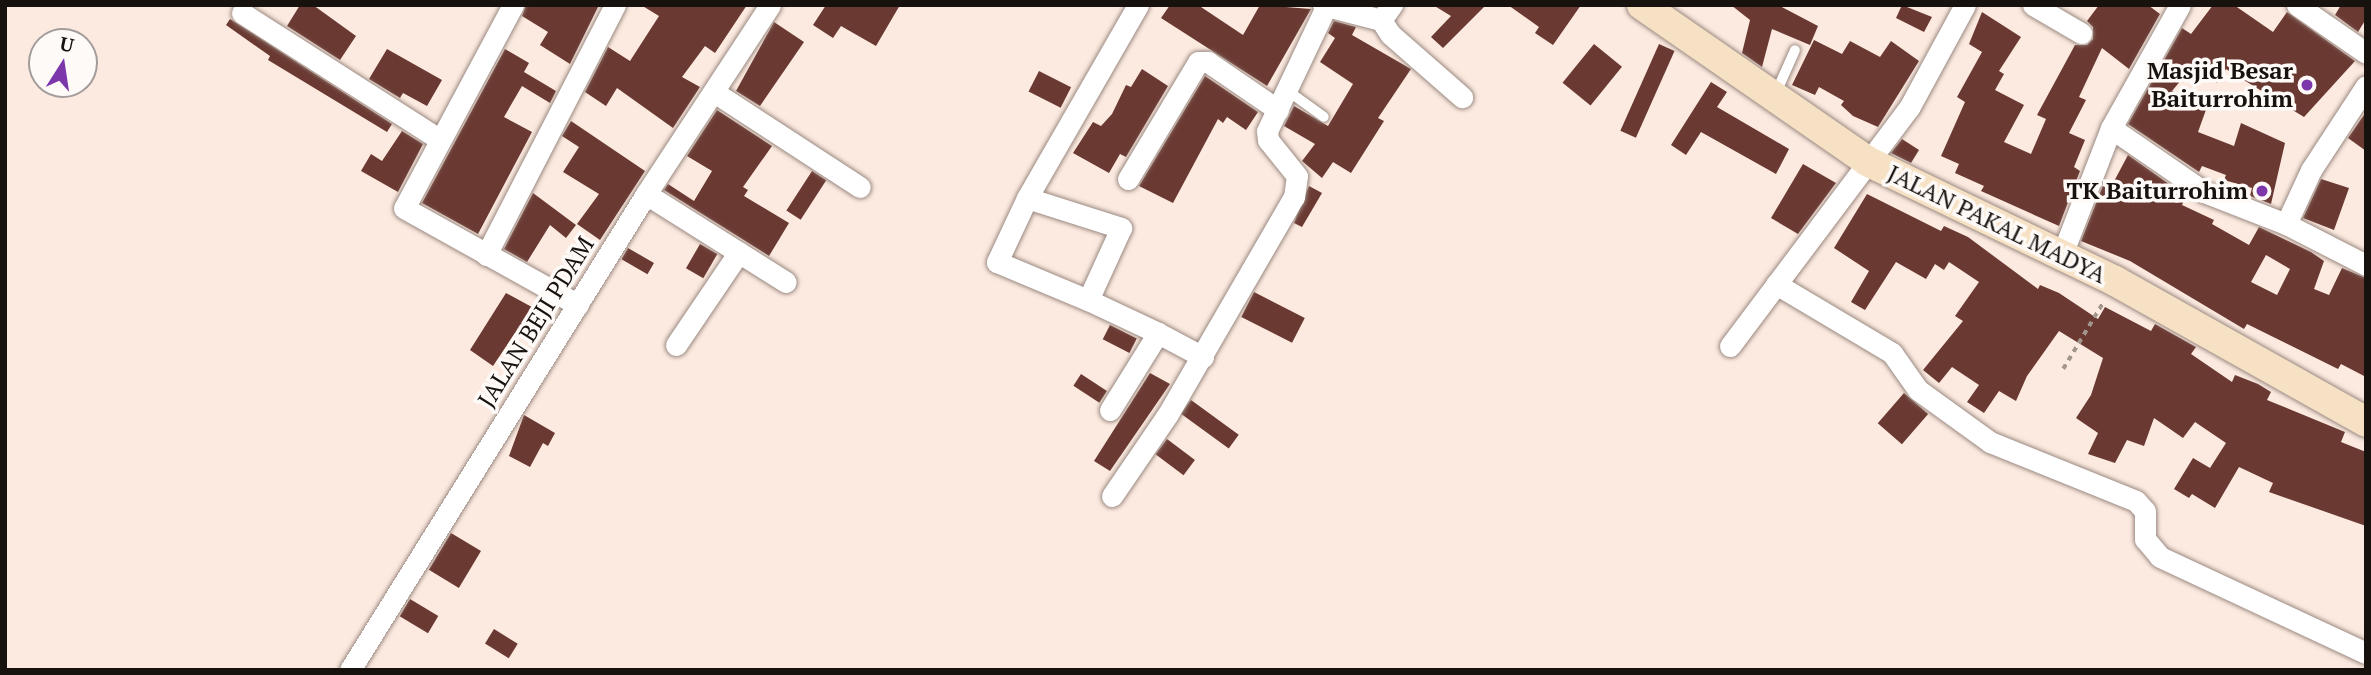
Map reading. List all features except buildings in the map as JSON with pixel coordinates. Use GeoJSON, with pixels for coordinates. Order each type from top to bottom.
{"type":"FeatureCollection","features":[{"type":"Feature","properties":{"kind":"street"},"geometry":{"type":"LineString","coordinates":[[513,5],[404,205],[406,210],[578,305]]}},
{"type":"Feature","properties":{"kind":"street"},"geometry":{"type":"LineString","coordinates":[[486,255],[617,10],[615,5]]}},
{"type":"Feature","properties":{"kind":"street","name":"JALAN BEJI PDAM"},"geometry":{"type":"LineString","coordinates":[[350,670],[646,194],[770,5]]}},
{"type":"Feature","properties":{"kind":"street"},"geometry":{"type":"LineString","coordinates":[[1138,5],[1027,198],[996,262],[1088,300],[1203,357]]}},
{"type":"Feature","properties":{"kind":"street","name":"JALAN PAKAL MADYA"},"geometry":{"type":"LineString","coordinates":[[1642,5],[1867,160],[2061,257],[2115,281],[2366,422]]}},
{"type":"Feature","properties":{"kind":"street"},"geometry":{"type":"LineString","coordinates":[[1730,346],[1867,160],[1909,108],[1965,5]]}},
{"type":"Feature","properties":{"kind":"street"},"geometry":{"type":"LineString","coordinates":[[2033,5],[2081,33]]}},
{"type":"Feature","properties":{"kind":"street"},"geometry":{"type":"LineString","coordinates":[[2061,257],[2111,128],[2180,5]]}},
{"type":"Feature","properties":{"kind":"street"},"geometry":{"type":"LineString","coordinates":[[2297,5],[2366,53]]}},
{"type":"Feature","properties":{"kind":"street"},"geometry":{"type":"LineString","coordinates":[[1112,496],[1203,357],[1298,186],[1297,176],[1266,135],[1325,6],[1386,13],[1390,34],[1462,97]]}},
{"type":"Feature","properties":{"kind":"street"},"geometry":{"type":"LineString","coordinates":[[242,13],[439,139]]}},
{"type":"Feature","properties":{"kind":"street"},"geometry":{"type":"LineString","coordinates":[[1128,178],[1198,62],[1208,62],[1278,110]]}},
{"type":"Feature","properties":{"kind":"street"},"geometry":{"type":"LineString","coordinates":[[2286,224],[2311,170],[2366,86]]}},
{"type":"Feature","properties":{"kind":"street"},"geometry":{"type":"LineString","coordinates":[[714,92],[860,187]]}},
{"type":"Feature","properties":{"kind":"street"},"geometry":{"type":"LineString","coordinates":[[2111,128],[2204,192],[2286,224],[2366,265]]}},
{"type":"Feature","properties":{"kind":"street"},"geometry":{"type":"LineString","coordinates":[[646,194],[786,282]]}},
{"type":"Feature","properties":{"kind":"street"},"geometry":{"type":"LineString","coordinates":[[1027,198],[1121,229],[1088,300]]}},
{"type":"Feature","properties":{"kind":"street"},"geometry":{"type":"LineString","coordinates":[[676,345],[739,252]]}},
{"type":"Feature","properties":{"kind":"street"},"geometry":{"type":"LineString","coordinates":[[1776,284],[1892,353],[1918,390],[1990,442],[2136,502],[2145,511],[2145,539],[2160,557],[2366,653]]}},
{"type":"Feature","properties":{"kind":"street"},"geometry":{"type":"LineString","coordinates":[[1110,410],[1158,333]]}},
{"type":"Feature","properties":{"kind":"lane"},"geometry":{"type":"LineString","coordinates":[[1775,95],[1795,50]]}},
{"type":"Feature","properties":{"kind":"lane"},"geometry":{"type":"LineString","coordinates":[[1288,91],[1324,117]]}},
{"type":"Feature","properties":{"kind":"path"},"geometry":{"type":"LineString","coordinates":[[2063,369],[2115,281]]}},
{"type":"Feature","properties":{"kind":"place","name":"Masjid Besar Baiturrohim"},"geometry":{"type":"Point","coordinates":[2307,85]}},
{"type":"Feature","properties":{"kind":"place","name":"TK Baiturrohim"},"geometry":{"type":"Point","coordinates":[2262,191]}}]}
